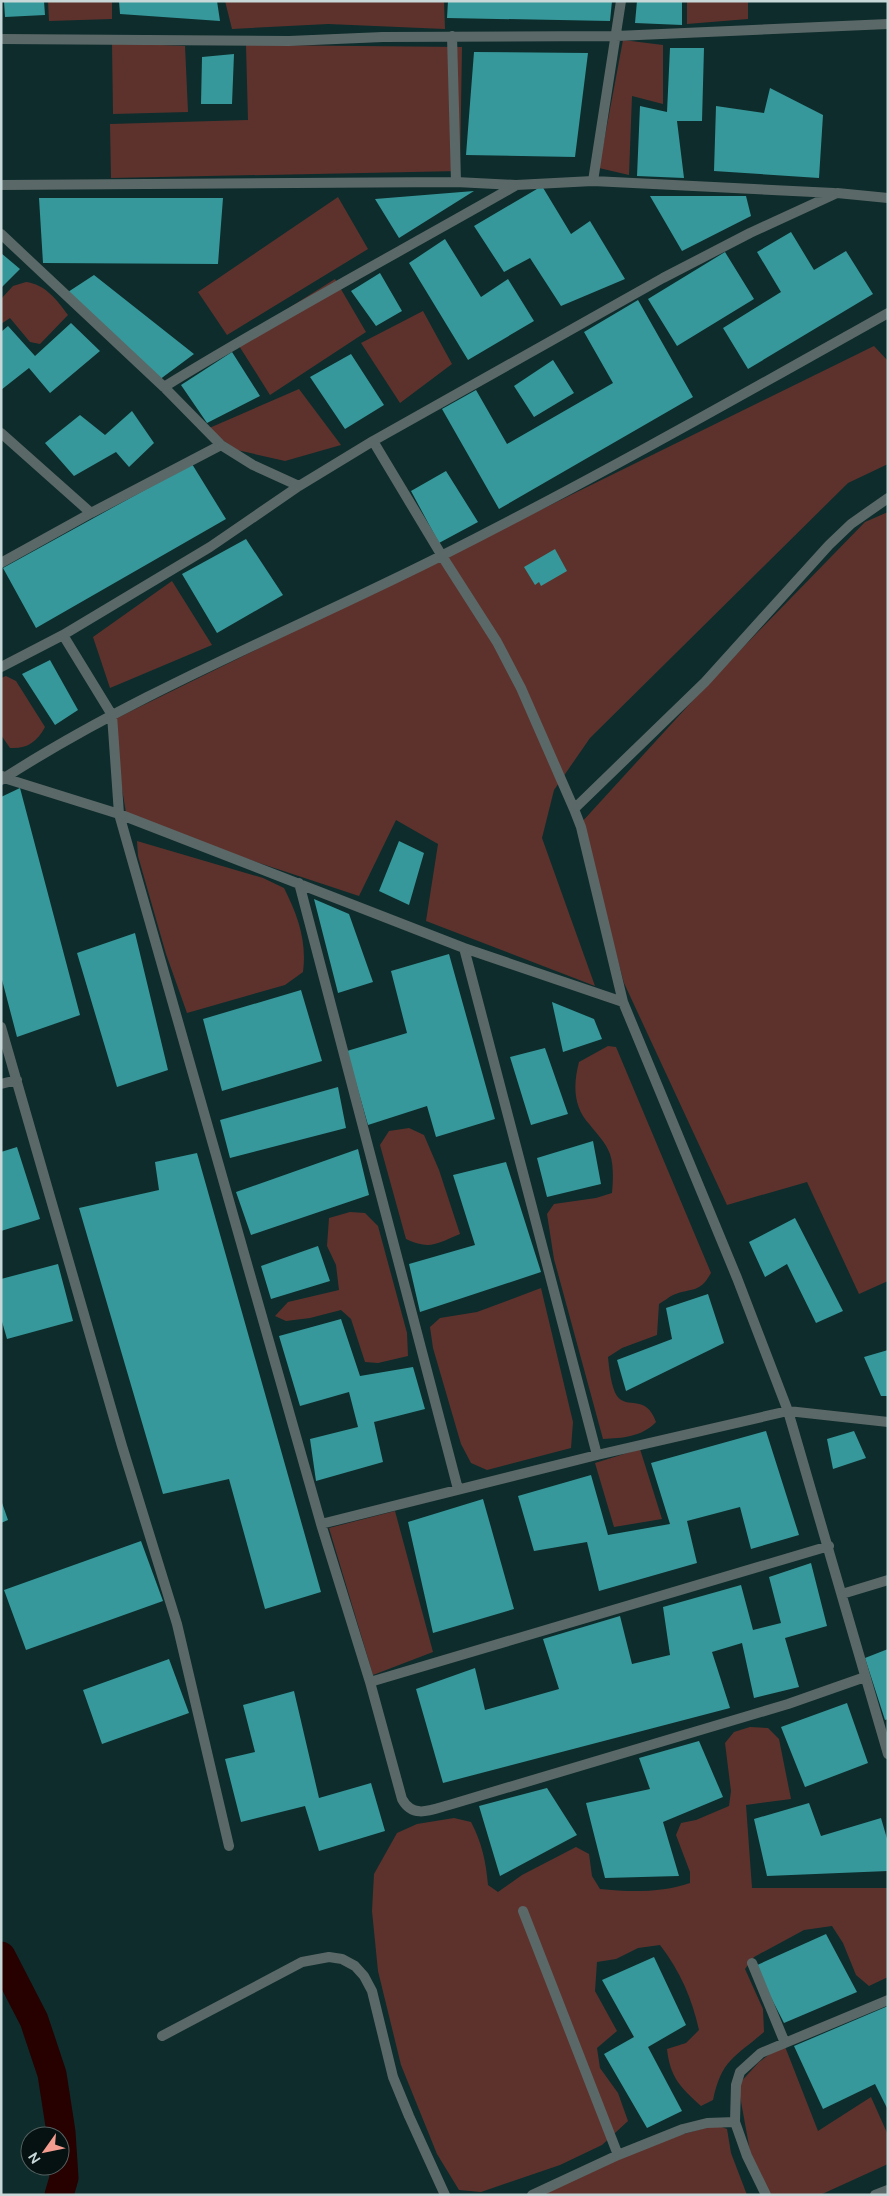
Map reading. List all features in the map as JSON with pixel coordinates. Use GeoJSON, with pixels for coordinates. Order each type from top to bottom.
{"type":"FeatureCollection","features":[{"type":"Feature","properties":{"kind":"street"},"geometry":{"type":"LineString","coordinates":[[593,181],[621,1]]}},
{"type":"Feature","properties":{"kind":"street"},"geometry":{"type":"LineString","coordinates":[[1,39],[288,41],[452,36],[616,36],[888,24]]}},
{"type":"Feature","properties":{"kind":"street"},"geometry":{"type":"LineString","coordinates":[[452,36],[456,182]]}},
{"type":"Feature","properties":{"kind":"street"},"geometry":{"type":"LineString","coordinates":[[1,185],[456,182],[516,185],[593,181],[837,193],[888,198]]}},
{"type":"Feature","properties":{"kind":"street"},"geometry":{"type":"LineString","coordinates":[[164,387],[234,344],[516,185]]}},
{"type":"Feature","properties":{"kind":"street"},"geometry":{"type":"LineString","coordinates":[[1,667],[63,635],[210,547],[299,486],[373,441],[663,278],[750,233],[837,193]]}},
{"type":"Feature","properties":{"kind":"street"},"geometry":{"type":"LineString","coordinates":[[1,234],[164,387],[221,444],[254,465],[299,486]]}},
{"type":"Feature","properties":{"kind":"street"},"geometry":{"type":"LineString","coordinates":[[2,777],[112,715],[442,556],[586,480],[888,313]]}},
{"type":"Feature","properties":{"kind":"street"},"geometry":{"type":"LineString","coordinates":[[1,433],[91,513]]}},
{"type":"Feature","properties":{"kind":"street"},"geometry":{"type":"LineString","coordinates":[[373,441],[501,650],[521,688],[574,809],[623,1002],[737,1278],[788,1411],[829,1546],[865,1677],[886,1740],[888,1754]]}},
{"type":"Feature","properties":{"kind":"street"},"geometry":{"type":"LineString","coordinates":[[1,564],[91,513],[221,444]]}},
{"type":"Feature","properties":{"kind":"street"},"geometry":{"type":"LineString","coordinates":[[574,809],[705,682],[829,544],[850,524],[888,498]]}},
{"type":"Feature","properties":{"kind":"street"},"geometry":{"type":"LineString","coordinates":[[63,635],[112,715],[119,814],[321,1524],[370,1682],[402,1799],[406,1806],[422,1812],[788,1704],[865,1677]]}},
{"type":"Feature","properties":{"kind":"street"},"geometry":{"type":"LineString","coordinates":[[2,777],[119,814],[464,948],[623,1002]]}},
{"type":"Feature","properties":{"kind":"street"},"geometry":{"type":"LineString","coordinates":[[299,883],[458,1489]]}},
{"type":"Feature","properties":{"kind":"street"},"geometry":{"type":"LineString","coordinates":[[464,948],[596,1455]]}},
{"type":"Feature","properties":{"kind":"street"},"geometry":{"type":"LineString","coordinates":[[1,1027],[122,1446],[177,1624],[230,1846]]}},
{"type":"Feature","properties":{"kind":"street"},"geometry":{"type":"LineString","coordinates":[[1,1084],[17,1080]]}},
{"type":"Feature","properties":{"kind":"street"},"geometry":{"type":"LineString","coordinates":[[321,1524],[596,1455],[788,1411],[888,1422]]}},
{"type":"Feature","properties":{"kind":"street"},"geometry":{"type":"LineString","coordinates":[[370,1682],[829,1546]]}},
{"type":"Feature","properties":{"kind":"street"},"geometry":{"type":"LineString","coordinates":[[842,1594],[888,1580]]}},
{"type":"Feature","properties":{"kind":"street"},"geometry":{"type":"LineString","coordinates":[[523,1911],[618,2155]]}},
{"type":"Feature","properties":{"kind":"street"},"geometry":{"type":"LineString","coordinates":[[162,2036],[302,1962],[329,1957],[342,1959],[355,1966],[364,1976],[372,1991],[393,2077],[408,2116],[446,2195]]}},
{"type":"Feature","properties":{"kind":"street"},"geometry":{"type":"LineString","coordinates":[[752,1963],[785,2043]]}},
{"type":"Feature","properties":{"kind":"street"},"geometry":{"type":"LineString","coordinates":[[766,2195],[747,2156],[735,2122],[736,2085],[740,2072],[761,2053],[888,2000]]}},
{"type":"Feature","properties":{"kind":"street"},"geometry":{"type":"LineString","coordinates":[[532,2195],[618,2155],[683,2129],[707,2123],[735,2122]]}},
{"type":"Feature","properties":{"kind":"street"},"geometry":{"type":"LineString","coordinates":[[875,2195],[888,2190]]}},
{"type":"Feature","properties":{"kind":"shaded area"},"geometry":{"type":"Polygon","coordinates":[[[48,1],[112,1],[112,19],[49,21],[48,1]]]}},
{"type":"Feature","properties":{"kind":"shaded area"},"geometry":{"type":"Polygon","coordinates":[[[225,1],[444,1],[445,29],[328,24],[232,29],[225,1]]]}},
{"type":"Feature","properties":{"kind":"shaded area"},"geometry":{"type":"Polygon","coordinates":[[[687,1],[748,1],[748,19],[687,24],[687,1]]]}},
{"type":"Feature","properties":{"kind":"shaded area"},"geometry":{"type":"Polygon","coordinates":[[[623,40],[663,45],[663,104],[632,96],[629,175],[599,168],[623,40]]]}},
{"type":"Feature","properties":{"kind":"shaded area"},"geometry":{"type":"Polygon","coordinates":[[[112,43],[185,46],[188,112],[113,114],[112,43]]]}},
{"type":"Feature","properties":{"kind":"shaded area"},"geometry":{"type":"Polygon","coordinates":[[[246,45],[462,47],[460,171],[111,178],[110,124],[248,120],[246,45]]]}},
{"type":"Feature","properties":{"kind":"shaded area"},"geometry":{"type":"Polygon","coordinates":[[[338,197],[368,249],[227,335],[198,292],[338,197]]]}},
{"type":"Feature","properties":{"kind":"shaded area"},"geometry":{"type":"Polygon","coordinates":[[[335,279],[366,332],[270,395],[236,341],[335,279]]]}},
{"type":"Feature","properties":{"kind":"shaded area"},"geometry":{"type":"Polygon","coordinates":[[[26,282],[45,289],[55,298],[68,315],[40,344],[30,342],[10,318],[1,324],[1,299],[13,286],[26,282]]]}},
{"type":"Feature","properties":{"kind":"shaded area"},"geometry":{"type":"Polygon","coordinates":[[[423,311],[452,364],[400,403],[361,343],[423,311]]]}},
{"type":"Feature","properties":{"kind":"shaded area"},"geometry":{"type":"Polygon","coordinates":[[[874,346],[888,361],[888,464],[848,483],[590,738],[554,790],[542,838],[595,986],[426,921],[438,844],[396,820],[359,896],[127,819],[111,721],[874,346]]]}},
{"type":"Feature","properties":{"kind":"shaded area"},"geometry":{"type":"Polygon","coordinates":[[[299,389],[341,445],[285,461],[237,450],[207,429],[299,389]]]}},
{"type":"Feature","properties":{"kind":"shaded area"},"geometry":{"type":"Polygon","coordinates":[[[888,512],[888,1281],[859,1294],[807,1182],[727,1205],[624,983],[581,823],[718,673],[865,522],[888,512]]]}},
{"type":"Feature","properties":{"kind":"shaded area"},"geometry":{"type":"Polygon","coordinates":[[[172,581],[212,645],[110,688],[93,637],[172,581]]]}},
{"type":"Feature","properties":{"kind":"shaded area"},"geometry":{"type":"Polygon","coordinates":[[[6,676],[16,681],[45,727],[39,737],[26,746],[10,748],[1,735],[1,678],[6,676]]]}},
{"type":"Feature","properties":{"kind":"shaded area"},"geometry":{"type":"Polygon","coordinates":[[[137,841],[263,878],[284,888],[300,929],[304,950],[303,972],[285,985],[187,1013],[166,954],[138,856],[137,841]]]}},
{"type":"Feature","properties":{"kind":"shaded area"},"geometry":{"type":"Polygon","coordinates":[[[608,1046],[616,1047],[711,1273],[707,1280],[699,1287],[673,1295],[659,1304],[657,1335],[622,1348],[608,1357],[612,1382],[617,1396],[626,1402],[636,1403],[647,1408],[652,1413],[656,1422],[638,1434],[603,1439],[554,1259],[547,1214],[554,1204],[596,1198],[612,1193],[613,1168],[610,1154],[604,1142],[580,1111],[575,1087],[579,1062],[608,1046]]]}},
{"type":"Feature","properties":{"kind":"shaded area"},"geometry":{"type":"Polygon","coordinates":[[[409,1128],[424,1135],[439,1170],[460,1234],[445,1241],[427,1245],[406,1239],[380,1145],[389,1131],[409,1128]]]}},
{"type":"Feature","properties":{"kind":"shaded area"},"geometry":{"type":"Polygon","coordinates":[[[350,1212],[365,1213],[378,1226],[407,1333],[408,1356],[378,1363],[365,1362],[351,1319],[341,1310],[310,1318],[286,1321],[275,1316],[288,1302],[339,1290],[336,1265],[327,1246],[329,1218],[350,1212]]]}},
{"type":"Feature","properties":{"kind":"shaded area"},"geometry":{"type":"Polygon","coordinates":[[[541,1288],[573,1422],[571,1448],[487,1470],[471,1463],[461,1444],[433,1348],[430,1327],[440,1318],[477,1312],[541,1288]]]}},
{"type":"Feature","properties":{"kind":"shaded area"},"geometry":{"type":"Polygon","coordinates":[[[640,1449],[662,1519],[614,1527],[595,1463],[640,1449]]]}},
{"type":"Feature","properties":{"kind":"shaded area"},"geometry":{"type":"Polygon","coordinates":[[[395,1511],[433,1652],[373,1675],[329,1528],[395,1511]]]}},
{"type":"Feature","properties":{"kind":"shaded area"},"geometry":{"type":"Polygon","coordinates":[[[750,1727],[768,1728],[779,1739],[791,1799],[746,1805],[752,1888],[888,1888],[888,1977],[869,1986],[856,1975],[843,1943],[832,1926],[804,1930],[754,1957],[745,1969],[763,2009],[764,2032],[737,2054],[725,2067],[713,2100],[701,2106],[677,2081],[668,2059],[667,2049],[686,2043],[699,2030],[693,2007],[684,1985],[674,1965],[660,1945],[638,1948],[616,1959],[597,1962],[595,1991],[617,2031],[597,2048],[600,2068],[618,2093],[628,2121],[602,2145],[560,2165],[481,2192],[459,2190],[437,2154],[401,2065],[378,1971],[372,1911],[374,1874],[397,1833],[417,1824],[454,1818],[471,1822],[483,1853],[488,1885],[498,1892],[522,1875],[576,1847],[589,1854],[592,1876],[600,1889],[645,1891],[668,1889],[690,1883],[690,1872],[676,1835],[681,1823],[696,1820],[729,1806],[731,1791],[725,1743],[734,1732],[750,1727]]]}},
{"type":"Feature","properties":{"kind":"shaded area"},"geometry":{"type":"Polygon","coordinates":[[[784,2044],[818,2131],[871,2097],[888,2135],[888,2164],[820,2195],[767,2195],[750,2151],[738,2085],[759,2062],[784,2044]]]}},
{"type":"Feature","properties":{"kind":"shaded area"},"geometry":{"type":"Polygon","coordinates":[[[716,2125],[727,2129],[731,2153],[747,2195],[538,2195],[655,2142],[716,2125]]]}},
{"type":"Feature","properties":{"kind":"building"},"geometry":{"type":"Polygon","coordinates":[[[4,1],[44,1],[45,15],[5,17],[4,1]]]}},
{"type":"Feature","properties":{"kind":"building"},"geometry":{"type":"Polygon","coordinates":[[[119,1],[217,1],[220,21],[120,14],[119,1]]]}},
{"type":"Feature","properties":{"kind":"building"},"geometry":{"type":"Polygon","coordinates":[[[448,1],[612,1],[610,21],[447,18],[448,1]]]}},
{"type":"Feature","properties":{"kind":"building"},"geometry":{"type":"Polygon","coordinates":[[[637,1],[682,1],[682,25],[635,23],[637,1]]]}},
{"type":"Feature","properties":{"kind":"building"},"geometry":{"type":"Polygon","coordinates":[[[670,48],[704,48],[702,121],[677,121],[684,178],[637,176],[640,106],[667,112],[670,48]]]}},
{"type":"Feature","properties":{"kind":"building"},"geometry":{"type":"Polygon","coordinates":[[[474,52],[588,53],[575,157],[466,155],[474,52]]]}},
{"type":"Feature","properties":{"kind":"building"},"geometry":{"type":"Polygon","coordinates":[[[234,54],[232,104],[201,104],[202,57],[234,54]]]}},
{"type":"Feature","properties":{"kind":"building"},"geometry":{"type":"Polygon","coordinates":[[[770,88],[823,115],[819,178],[714,171],[716,106],[764,113],[770,88]]]}},
{"type":"Feature","properties":{"kind":"building"},"geometry":{"type":"Polygon","coordinates":[[[542,186],[571,234],[590,221],[625,279],[561,306],[530,258],[504,272],[474,226],[542,186]]]}},
{"type":"Feature","properties":{"kind":"building"},"geometry":{"type":"Polygon","coordinates":[[[474,191],[399,238],[375,199],[474,191]]]}},
{"type":"Feature","properties":{"kind":"building"},"geometry":{"type":"Polygon","coordinates":[[[650,196],[746,196],[751,216],[682,251],[650,196]]]}},
{"type":"Feature","properties":{"kind":"building"},"geometry":{"type":"Polygon","coordinates":[[[39,198],[223,198],[218,264],[43,263],[39,198]]]}},
{"type":"Feature","properties":{"kind":"building"},"geometry":{"type":"Polygon","coordinates":[[[791,232],[814,270],[846,251],[873,294],[748,369],[723,328],[781,292],[757,252],[791,232]]]}},
{"type":"Feature","properties":{"kind":"building"},"geometry":{"type":"Polygon","coordinates":[[[445,239],[481,297],[508,279],[534,321],[468,360],[409,263],[445,239]]]}},
{"type":"Feature","properties":{"kind":"building"},"geometry":{"type":"Polygon","coordinates":[[[725,252],[754,299],[677,346],[648,299],[725,252]]]}},
{"type":"Feature","properties":{"kind":"building"},"geometry":{"type":"Polygon","coordinates":[[[1,253],[20,269],[1,288],[1,253]]]}},
{"type":"Feature","properties":{"kind":"building"},"geometry":{"type":"Polygon","coordinates":[[[380,273],[402,311],[376,326],[351,291],[380,273]]]}},
{"type":"Feature","properties":{"kind":"building"},"geometry":{"type":"Polygon","coordinates":[[[94,275],[194,354],[159,380],[68,292],[94,275]]]}},
{"type":"Feature","properties":{"kind":"building"},"geometry":{"type":"Polygon","coordinates":[[[638,300],[693,397],[499,509],[442,409],[476,390],[507,444],[613,383],[584,332],[638,300]]]}},
{"type":"Feature","properties":{"kind":"building"},"geometry":{"type":"Polygon","coordinates":[[[71,323],[100,351],[50,393],[29,368],[1,390],[1,332],[8,326],[35,356],[71,323]]]}},
{"type":"Feature","properties":{"kind":"building"},"geometry":{"type":"Polygon","coordinates":[[[232,352],[260,396],[207,423],[181,385],[232,352]]]}},
{"type":"Feature","properties":{"kind":"building"},"geometry":{"type":"Polygon","coordinates":[[[351,354],[384,405],[345,429],[310,377],[351,354]]]}},
{"type":"Feature","properties":{"kind":"building"},"geometry":{"type":"Polygon","coordinates":[[[553,360],[574,393],[534,417],[514,386],[553,360]]]}},
{"type":"Feature","properties":{"kind":"building"},"geometry":{"type":"Polygon","coordinates":[[[132,411],[154,443],[129,467],[116,452],[74,476],[45,443],[80,415],[105,435],[132,411]]]}},
{"type":"Feature","properties":{"kind":"building"},"geometry":{"type":"Polygon","coordinates":[[[192,464],[226,519],[36,628],[3,568],[192,464]]]}},
{"type":"Feature","properties":{"kind":"building"},"geometry":{"type":"Polygon","coordinates":[[[446,471],[478,522],[439,543],[411,491],[446,471]]]}},
{"type":"Feature","properties":{"kind":"building"},"geometry":{"type":"Polygon","coordinates":[[[246,539],[283,595],[217,633],[182,574],[246,539]]]}},
{"type":"Feature","properties":{"kind":"building"},"geometry":{"type":"Polygon","coordinates":[[[555,549],[567,571],[541,586],[539,582],[535,585],[524,567],[555,549]]]}},
{"type":"Feature","properties":{"kind":"building"},"geometry":{"type":"Polygon","coordinates":[[[50,660],[78,710],[55,725],[22,674],[50,660]]]}},
{"type":"Feature","properties":{"kind":"building"},"geometry":{"type":"Polygon","coordinates":[[[20,788],[80,1015],[17,1037],[1,976],[1,797],[20,788]]]}},
{"type":"Feature","properties":{"kind":"building"},"geometry":{"type":"Polygon","coordinates":[[[399,841],[424,853],[409,905],[379,891],[399,841]]]}},
{"type":"Feature","properties":{"kind":"building"},"geometry":{"type":"Polygon","coordinates":[[[314,899],[349,914],[373,982],[338,993],[314,899]]]}},
{"type":"Feature","properties":{"kind":"building"},"geometry":{"type":"Polygon","coordinates":[[[135,933],[168,1070],[117,1087],[77,953],[135,933]]]}},
{"type":"Feature","properties":{"kind":"building"},"geometry":{"type":"Polygon","coordinates":[[[449,954],[495,1119],[436,1137],[427,1106],[368,1125],[347,1051],[407,1033],[391,971],[449,954]]]}},
{"type":"Feature","properties":{"kind":"building"},"geometry":{"type":"Polygon","coordinates":[[[301,990],[322,1061],[222,1091],[203,1019],[301,990]]]}},
{"type":"Feature","properties":{"kind":"building"},"geometry":{"type":"Polygon","coordinates":[[[552,1002],[594,1019],[602,1039],[563,1052],[552,1002]]]}},
{"type":"Feature","properties":{"kind":"building"},"geometry":{"type":"Polygon","coordinates":[[[545,1048],[568,1114],[531,1125],[510,1057],[545,1048]]]}},
{"type":"Feature","properties":{"kind":"building"},"geometry":{"type":"Polygon","coordinates":[[[338,1087],[346,1128],[230,1158],[220,1120],[338,1087]]]}},
{"type":"Feature","properties":{"kind":"building"},"geometry":{"type":"Polygon","coordinates":[[[593,1141],[601,1184],[547,1197],[537,1158],[593,1141]]]}},
{"type":"Feature","properties":{"kind":"building"},"geometry":{"type":"Polygon","coordinates":[[[17,1147],[40,1219],[1,1231],[1,1152],[17,1147]]]}},
{"type":"Feature","properties":{"kind":"building"},"geometry":{"type":"Polygon","coordinates":[[[358,1149],[369,1195],[251,1235],[236,1192],[358,1149]]]}},
{"type":"Feature","properties":{"kind":"building"},"geometry":{"type":"Polygon","coordinates":[[[197,1153],[321,1592],[265,1609],[229,1479],[163,1494],[79,1208],[159,1190],[155,1162],[197,1153]]]}},
{"type":"Feature","properties":{"kind":"building"},"geometry":{"type":"Polygon","coordinates":[[[506,1162],[541,1272],[420,1312],[409,1264],[475,1245],[453,1175],[506,1162]]]}},
{"type":"Feature","properties":{"kind":"building"},"geometry":{"type":"Polygon","coordinates":[[[795,1218],[843,1311],[816,1323],[787,1264],[765,1277],[749,1242],[795,1218]]]}},
{"type":"Feature","properties":{"kind":"building"},"geometry":{"type":"Polygon","coordinates":[[[318,1246],[330,1281],[271,1299],[261,1266],[318,1246]]]}},
{"type":"Feature","properties":{"kind":"building"},"geometry":{"type":"Polygon","coordinates":[[[58,1264],[73,1321],[7,1339],[1,1318],[1,1279],[58,1264]]]}},
{"type":"Feature","properties":{"kind":"building"},"geometry":{"type":"Polygon","coordinates":[[[708,1294],[724,1343],[626,1391],[617,1360],[672,1339],[666,1308],[708,1294]]]}},
{"type":"Feature","properties":{"kind":"building"},"geometry":{"type":"Polygon","coordinates":[[[341,1319],[360,1376],[413,1367],[425,1409],[374,1422],[383,1462],[316,1481],[310,1439],[358,1427],[349,1392],[300,1406],[279,1336],[341,1319]]]}},
{"type":"Feature","properties":{"kind":"building"},"geometry":{"type":"Polygon","coordinates":[[[888,1350],[888,1396],[881,1396],[864,1357],[888,1350]]]}},
{"type":"Feature","properties":{"kind":"building"},"geometry":{"type":"Polygon","coordinates":[[[766,1431],[799,1535],[751,1549],[740,1507],[687,1521],[697,1563],[599,1591],[587,1542],[534,1551],[518,1496],[591,1475],[608,1535],[670,1524],[651,1463],[766,1431]]]}},
{"type":"Feature","properties":{"kind":"building"},"geometry":{"type":"Polygon","coordinates":[[[854,1431],[866,1458],[833,1469],[827,1439],[854,1431]]]}},
{"type":"Feature","properties":{"kind":"building"},"geometry":{"type":"Polygon","coordinates":[[[483,1499],[514,1609],[433,1633],[408,1522],[483,1499]]]}},
{"type":"Feature","properties":{"kind":"building"},"geometry":{"type":"Polygon","coordinates":[[[1,1500],[8,1520],[1,1523],[1,1500]]]}},
{"type":"Feature","properties":{"kind":"building"},"geometry":{"type":"Polygon","coordinates":[[[141,1541],[163,1601],[26,1650],[4,1590],[141,1541]]]}},
{"type":"Feature","properties":{"kind":"building"},"geometry":{"type":"Polygon","coordinates":[[[811,1563],[827,1626],[785,1638],[799,1687],[754,1698],[742,1643],[712,1652],[730,1708],[443,1783],[416,1689],[475,1668],[485,1710],[559,1689],[543,1639],[620,1616],[632,1664],[670,1655],[663,1607],[741,1585],[753,1630],[781,1623],[769,1577],[811,1563]]]}},
{"type":"Feature","properties":{"kind":"building"},"geometry":{"type":"Polygon","coordinates":[[[888,1649],[888,1719],[885,1720],[865,1658],[888,1649]]]}},
{"type":"Feature","properties":{"kind":"building"},"geometry":{"type":"Polygon","coordinates":[[[169,1659],[189,1713],[102,1744],[83,1690],[169,1659]]]}},
{"type":"Feature","properties":{"kind":"building"},"geometry":{"type":"Polygon","coordinates":[[[294,1691],[319,1798],[371,1783],[385,1831],[319,1851],[305,1806],[241,1822],[225,1759],[255,1752],[243,1705],[294,1691]]]}},
{"type":"Feature","properties":{"kind":"building"},"geometry":{"type":"Polygon","coordinates":[[[847,1703],[868,1763],[805,1787],[781,1727],[847,1703]]]}},
{"type":"Feature","properties":{"kind":"building"},"geometry":{"type":"Polygon","coordinates":[[[699,1741],[723,1797],[663,1822],[679,1876],[605,1878],[586,1803],[650,1789],[639,1758],[699,1741]]]}},
{"type":"Feature","properties":{"kind":"building"},"geometry":{"type":"Polygon","coordinates":[[[547,1788],[577,1835],[500,1876],[479,1806],[547,1788]]]}},
{"type":"Feature","properties":{"kind":"building"},"geometry":{"type":"Polygon","coordinates":[[[809,1803],[821,1836],[881,1818],[888,1842],[888,1871],[767,1876],[754,1819],[809,1803]]]}},
{"type":"Feature","properties":{"kind":"building"},"geometry":{"type":"Polygon","coordinates":[[[826,1934],[857,1992],[784,2023],[755,1966],[826,1934]]]}},
{"type":"Feature","properties":{"kind":"building"},"geometry":{"type":"Polygon","coordinates":[[[654,1957],[686,2025],[648,2047],[682,2111],[647,2128],[604,2054],[634,2037],[602,1980],[654,1957]]]}},
{"type":"Feature","properties":{"kind":"building"},"geometry":{"type":"Polygon","coordinates":[[[888,2006],[888,2110],[875,2084],[823,2109],[794,2046],[888,2006]]]}},
{"type":"Feature","properties":{"kind":"waterway"},"geometry":{"type":"LineString","coordinates":[[1,1956],[34,2020],[52,2074],[61,2132],[64,2178],[59,2195]]}}]}
